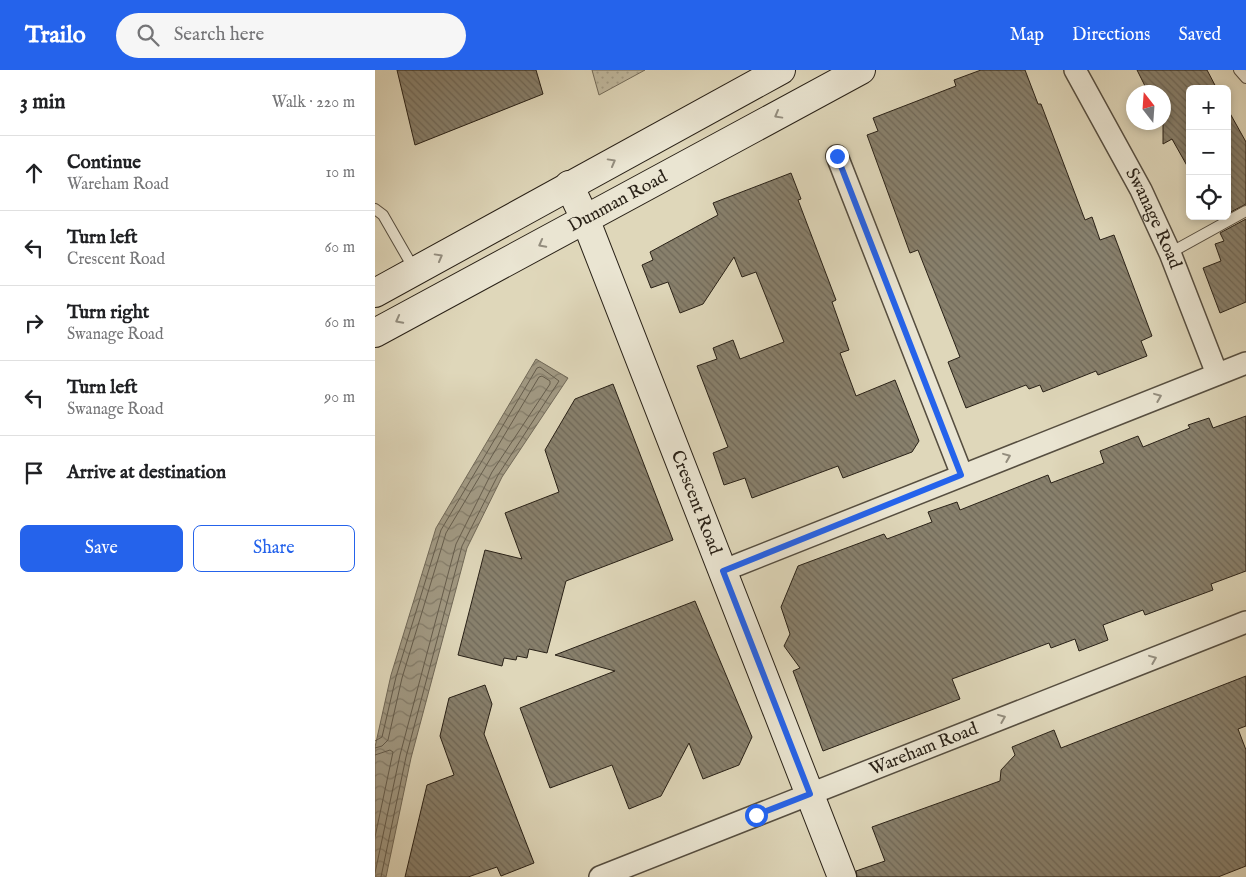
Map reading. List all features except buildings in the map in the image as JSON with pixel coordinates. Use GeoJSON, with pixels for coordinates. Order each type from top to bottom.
{"type":"FeatureCollection","features":[{"type":"Feature","properties":{"kind":"main road"},"geometry":{"type":"LineString","coordinates":[[375,293],[781,70]]}},
{"type":"Feature","properties":{"kind":"main road","name":"Dunman Road"},"geometry":{"type":"LineString","coordinates":[[375,333],[861,70]]}},
{"type":"Feature","properties":{"kind":"main road","name":"Crescent Road"},"geometry":{"type":"LineString","coordinates":[[569,186],[585,221],[842,877]]}},
{"type":"Feature","properties":{"kind":"street","name":"Swanage Road"},"geometry":{"type":"LineString","coordinates":[[1075,70],[1141,190],[1170,254],[1217,374]]}},
{"type":"Feature","properties":{"kind":"street"},"geometry":{"type":"LineString","coordinates":[[837,156],[961,475]]}},
{"type":"Feature","properties":{"kind":"street"},"geometry":{"type":"LineString","coordinates":[[723,571],[1246,363]]}},
{"type":"Feature","properties":{"kind":"street","name":"Wareham Road"},"geometry":{"type":"LineString","coordinates":[[600,877],[1246,622]]}},
{"type":"Feature","properties":{"kind":"lane"},"geometry":{"type":"LineString","coordinates":[[1239,70],[1246,78]]}},
{"type":"Feature","properties":{"kind":"lane"},"geometry":{"type":"LineString","coordinates":[[375,208],[383,215],[415,270]]}},
{"type":"Feature","properties":{"kind":"lane"},"geometry":{"type":"LineString","coordinates":[[1170,254],[1246,212]]}},
{"type":"Feature","properties":{"kind":"shaded area"},"geometry":{"type":"Polygon","coordinates":[[[592,70],[645,70],[599,95],[592,70]]]}},
{"type":"Feature","properties":{"kind":"water"},"geometry":{"type":"Polygon","coordinates":[[[536,359],[568,378],[502,477],[467,548],[411,758],[386,877],[375,877],[375,747],[391,675],[436,528],[536,359]]]}},
{"type":"Feature","properties":{"kind":"route"},"geometry":{"type":"LineString","coordinates":[[756,815],[810,794],[723,571],[961,475],[837,156]]}}]}
